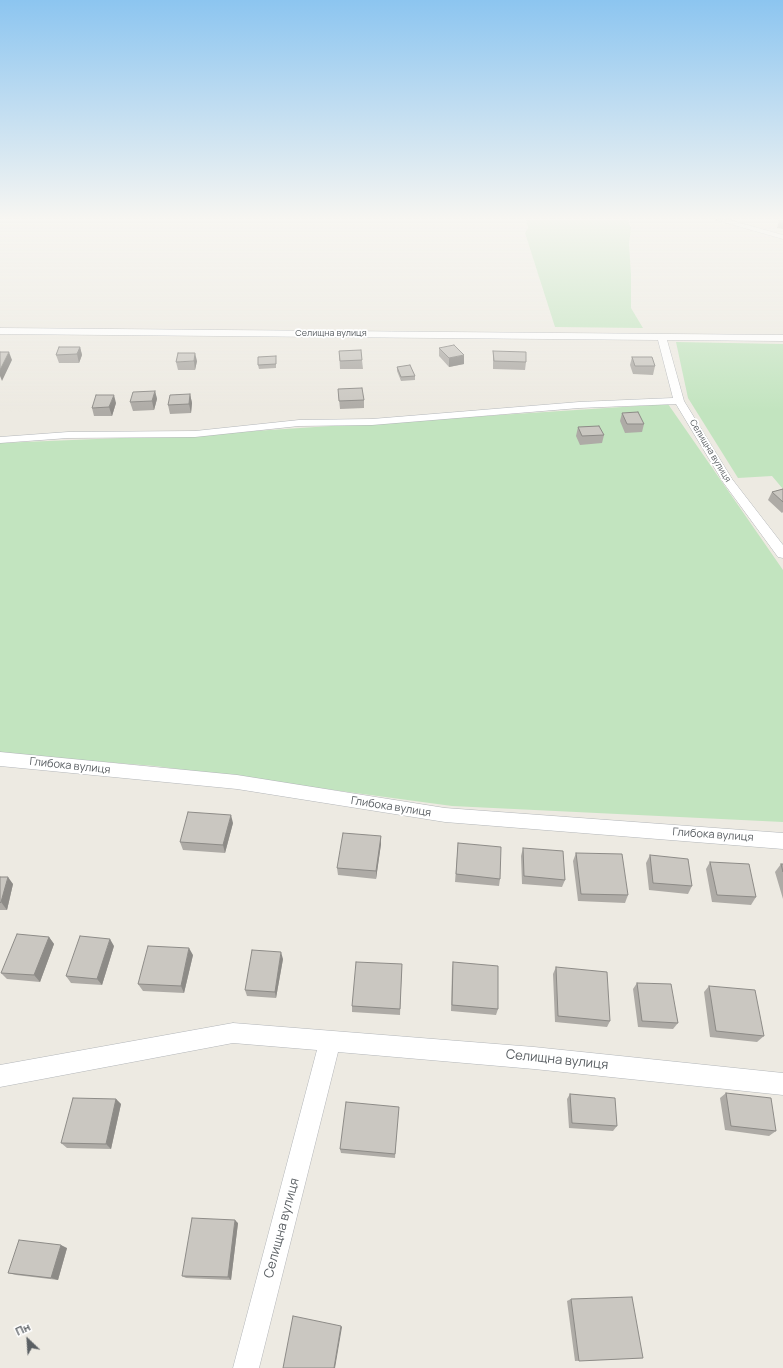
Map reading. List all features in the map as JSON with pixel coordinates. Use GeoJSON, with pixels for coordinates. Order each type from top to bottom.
{"type":"FeatureCollection","features":[{"type":"Feature","properties":{"kind":"street","name":"Селищна вулиця"},"geometry":{"type":"LineString","coordinates":[[0,331],[783,338]]}},
{"type":"Feature","properties":{"kind":"street","name":"Селищна вулиця"},"geometry":{"type":"LineString","coordinates":[[662,337],[680,401],[727,480],[783,554]]}},
{"type":"Feature","properties":{"kind":"street"},"geometry":{"type":"LineString","coordinates":[[0,440],[68,435],[195,434],[299,423],[372,422],[579,405],[680,401]]}},
{"type":"Feature","properties":{"kind":"street","name":"Глибока вулиця"},"geometry":{"type":"LineString","coordinates":[[0,759],[237,782],[445,815],[783,841]]}},
{"type":"Feature","properties":{"kind":"street","name":"Селищна вулиця"},"geometry":{"type":"LineString","coordinates":[[0,1076],[233,1033],[534,1058],[783,1084]]}},
{"type":"Feature","properties":{"kind":"street","name":"Селищна вулиця"},"geometry":{"type":"LineString","coordinates":[[246,1368],[330,1041]]}},
{"type":"Feature","properties":{"kind":"green space"},"geometry":{"type":"Polygon","coordinates":[[[541,284],[631,284],[631,308],[643,328],[555,327],[541,284]]]}},
{"type":"Feature","properties":{"kind":"green space"},"geometry":{"type":"Polygon","coordinates":[[[676,342],[783,344],[783,489],[772,476],[738,478],[688,398],[676,342]]]}},
{"type":"Feature","properties":{"kind":"green space"},"geometry":{"type":"Polygon","coordinates":[[[668,404],[783,570],[783,822],[452,806],[155,766],[0,754],[0,443],[193,435],[668,404]]]}},
{"type":"Feature","properties":{"kind":"building"},"geometry":{"type":"Polygon","coordinates":[[[454,345],[464,355],[449,358],[439,348],[454,345]]]}},
{"type":"Feature","properties":{"kind":"building"},"geometry":{"type":"Polygon","coordinates":[[[59,347],[80,347],[77,354],[56,355],[59,347]]]}},
{"type":"Feature","properties":{"kind":"building"},"geometry":{"type":"Polygon","coordinates":[[[361,350],[362,360],[340,361],[339,351],[361,350]]]}},
{"type":"Feature","properties":{"kind":"building"},"geometry":{"type":"Polygon","coordinates":[[[493,351],[526,352],[526,362],[494,361],[493,351]]]}},
{"type":"Feature","properties":{"kind":"building"},"geometry":{"type":"Polygon","coordinates":[[[0,352],[9,352],[0,370],[0,352]]]}},
{"type":"Feature","properties":{"kind":"building"},"geometry":{"type":"Polygon","coordinates":[[[178,353],[195,353],[194,361],[176,362],[178,353]]]}},
{"type":"Feature","properties":{"kind":"building"},"geometry":{"type":"Polygon","coordinates":[[[276,356],[276,364],[258,365],[258,357],[276,356]]]}},
{"type":"Feature","properties":{"kind":"building"},"geometry":{"type":"Polygon","coordinates":[[[632,357],[652,357],[655,366],[635,366],[632,357]]]}},
{"type":"Feature","properties":{"kind":"building"},"geometry":{"type":"Polygon","coordinates":[[[410,365],[415,376],[401,377],[397,367],[410,365]]]}},
{"type":"Feature","properties":{"kind":"building"},"geometry":{"type":"Polygon","coordinates":[[[362,388],[364,400],[339,401],[338,389],[362,388]]]}},
{"type":"Feature","properties":{"kind":"building"},"geometry":{"type":"Polygon","coordinates":[[[155,391],[152,401],[130,402],[133,392],[155,391]]]}},
{"type":"Feature","properties":{"kind":"building"},"geometry":{"type":"Polygon","coordinates":[[[190,394],[189,404],[168,405],[170,395],[190,394]]]}},
{"type":"Feature","properties":{"kind":"building"},"geometry":{"type":"Polygon","coordinates":[[[96,395],[114,395],[109,407],[92,408],[96,395]]]}},
{"type":"Feature","properties":{"kind":"building"},"geometry":{"type":"Polygon","coordinates":[[[638,412],[644,424],[627,424],[622,413],[638,412]]]}},
{"type":"Feature","properties":{"kind":"building"},"geometry":{"type":"Polygon","coordinates":[[[599,426],[604,435],[582,436],[578,427],[599,426]]]}},
{"type":"Feature","properties":{"kind":"building"},"geometry":{"type":"Polygon","coordinates":[[[783,489],[783,502],[772,492],[783,489]]]}},
{"type":"Feature","properties":{"kind":"building"},"geometry":{"type":"Polygon","coordinates":[[[188,812],[231,815],[223,845],[180,842],[188,812]]]}},
{"type":"Feature","properties":{"kind":"building"},"geometry":{"type":"Polygon","coordinates":[[[343,833],[381,836],[376,871],[337,868],[343,833]]]}},
{"type":"Feature","properties":{"kind":"building"},"geometry":{"type":"Polygon","coordinates":[[[458,843],[501,847],[500,879],[456,874],[458,843]]]}},
{"type":"Feature","properties":{"kind":"building"},"geometry":{"type":"Polygon","coordinates":[[[523,848],[563,851],[565,880],[524,876],[523,848]]]}},
{"type":"Feature","properties":{"kind":"building"},"geometry":{"type":"Polygon","coordinates":[[[576,853],[622,854],[628,895],[581,894],[576,853]]]}},
{"type":"Feature","properties":{"kind":"building"},"geometry":{"type":"Polygon","coordinates":[[[650,855],[688,859],[692,886],[653,883],[650,855]]]}},
{"type":"Feature","properties":{"kind":"building"},"geometry":{"type":"Polygon","coordinates":[[[710,862],[749,864],[756,897],[717,895],[710,862]]]}},
{"type":"Feature","properties":{"kind":"building"},"geometry":{"type":"Polygon","coordinates":[[[0,877],[8,877],[0,903],[0,877]]]}},
{"type":"Feature","properties":{"kind":"building"},"geometry":{"type":"Polygon","coordinates":[[[17,934],[49,937],[34,975],[1,973],[17,934]]]}},
{"type":"Feature","properties":{"kind":"building"},"geometry":{"type":"Polygon","coordinates":[[[80,936],[110,939],[97,979],[66,976],[80,936]]]}},
{"type":"Feature","properties":{"kind":"building"},"geometry":{"type":"Polygon","coordinates":[[[148,946],[189,948],[181,986],[138,984],[148,946]]]}},
{"type":"Feature","properties":{"kind":"building"},"geometry":{"type":"Polygon","coordinates":[[[252,950],[281,952],[275,992],[245,990],[252,950]]]}},
{"type":"Feature","properties":{"kind":"building"},"geometry":{"type":"Polygon","coordinates":[[[356,962],[402,964],[400,1009],[352,1006],[356,962]]]}},
{"type":"Feature","properties":{"kind":"building"},"geometry":{"type":"Polygon","coordinates":[[[453,962],[498,966],[498,1009],[452,1005],[453,962]]]}},
{"type":"Feature","properties":{"kind":"building"},"geometry":{"type":"Polygon","coordinates":[[[556,967],[607,972],[610,1021],[558,1016],[556,967]]]}},
{"type":"Feature","properties":{"kind":"building"},"geometry":{"type":"Polygon","coordinates":[[[637,983],[671,984],[678,1023],[642,1021],[637,983]]]}},
{"type":"Feature","properties":{"kind":"building"},"geometry":{"type":"Polygon","coordinates":[[[709,986],[755,990],[764,1036],[716,1031],[709,986]]]}},
{"type":"Feature","properties":{"kind":"building"},"geometry":{"type":"Polygon","coordinates":[[[726,1093],[771,1098],[776,1131],[731,1126],[726,1093]]]}},
{"type":"Feature","properties":{"kind":"building"},"geometry":{"type":"Polygon","coordinates":[[[570,1094],[615,1098],[617,1126],[572,1123],[570,1094]]]}},
{"type":"Feature","properties":{"kind":"building"},"geometry":{"type":"Polygon","coordinates":[[[73,1098],[116,1099],[106,1144],[61,1143],[73,1098]]]}},
{"type":"Feature","properties":{"kind":"building"},"geometry":{"type":"Polygon","coordinates":[[[346,1102],[399,1107],[395,1154],[340,1149],[346,1102]]]}},
{"type":"Feature","properties":{"kind":"building"},"geometry":{"type":"Polygon","coordinates":[[[192,1218],[235,1220],[228,1277],[182,1276],[192,1218]]]}},
{"type":"Feature","properties":{"kind":"building"},"geometry":{"type":"Polygon","coordinates":[[[19,1240],[61,1245],[51,1278],[8,1273],[19,1240]]]}},
{"type":"Feature","properties":{"kind":"building"},"geometry":{"type":"Polygon","coordinates":[[[632,1297],[643,1358],[579,1361],[571,1299],[632,1297]]]}},
{"type":"Feature","properties":{"kind":"building"},"geometry":{"type":"Polygon","coordinates":[[[293,1316],[341,1326],[334,1368],[283,1368],[293,1316]]]}}]}
